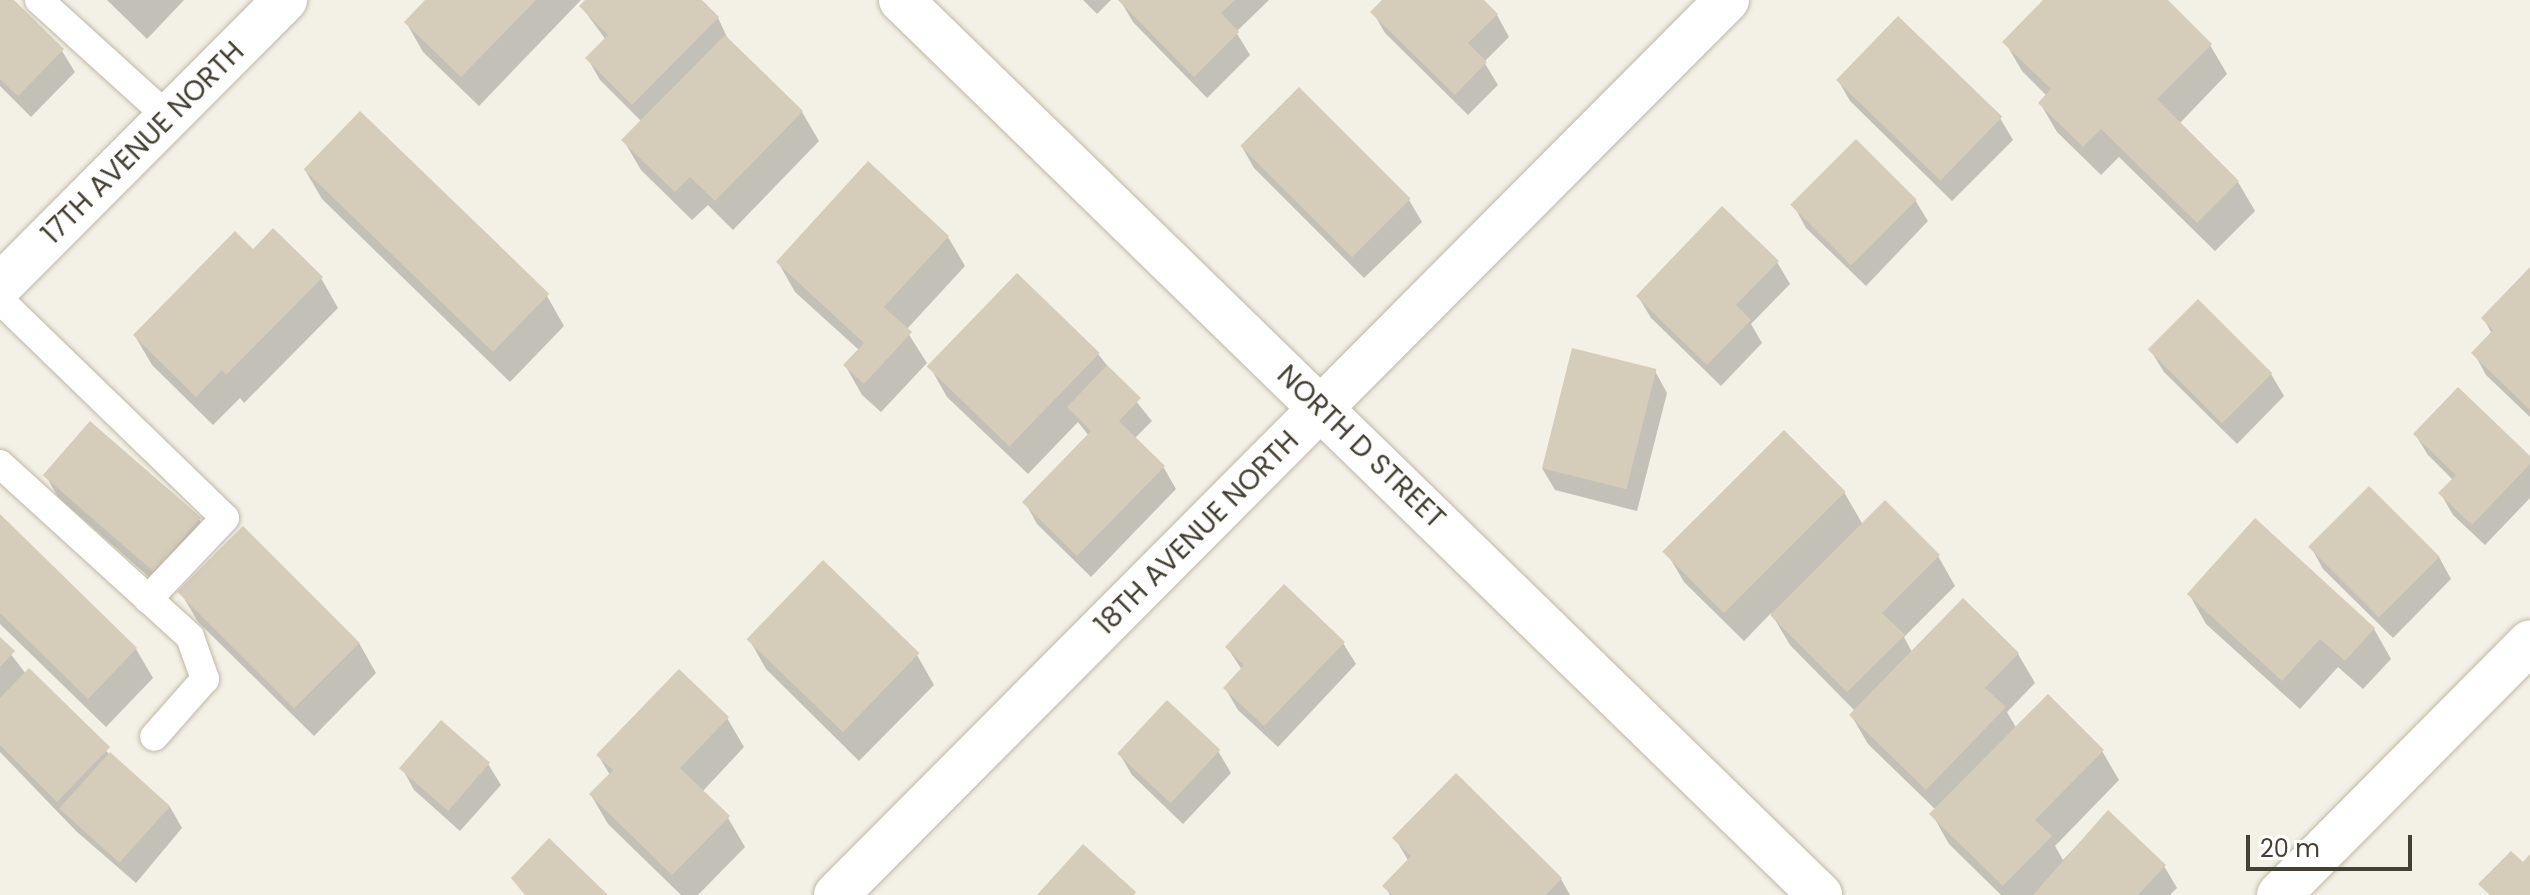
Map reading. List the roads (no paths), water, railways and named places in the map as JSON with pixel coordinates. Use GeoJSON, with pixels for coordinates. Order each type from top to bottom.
{"type":"FeatureCollection","features":[{"type":"Feature","properties":{"kind":"street","name":"17TH AVENUE NORTH"},"geometry":{"type":"LineString","coordinates":[[0,286],[285,0]]}},
{"type":"Feature","properties":{"kind":"street","name":"NORTH D STREET"},"geometry":{"type":"LineString","coordinates":[[901,0],[1820,895]]}},
{"type":"Feature","properties":{"kind":"street","name":"18TH AVENUE NORTH"},"geometry":{"type":"LineString","coordinates":[[836,895],[1727,0]]}},
{"type":"Feature","properties":{"kind":"street"},"geometry":{"type":"LineString","coordinates":[[2279,895],[2530,642]]}},
{"type":"Feature","properties":{"kind":"lane"},"geometry":{"type":"LineString","coordinates":[[39,0],[168,117]]}},
{"type":"Feature","properties":{"kind":"lane"},"geometry":{"type":"LineString","coordinates":[[0,300],[225,518],[148,599]]}},
{"type":"Feature","properties":{"kind":"lane"},"geometry":{"type":"LineString","coordinates":[[0,464],[190,637],[205,679],[154,737]]}}]}
